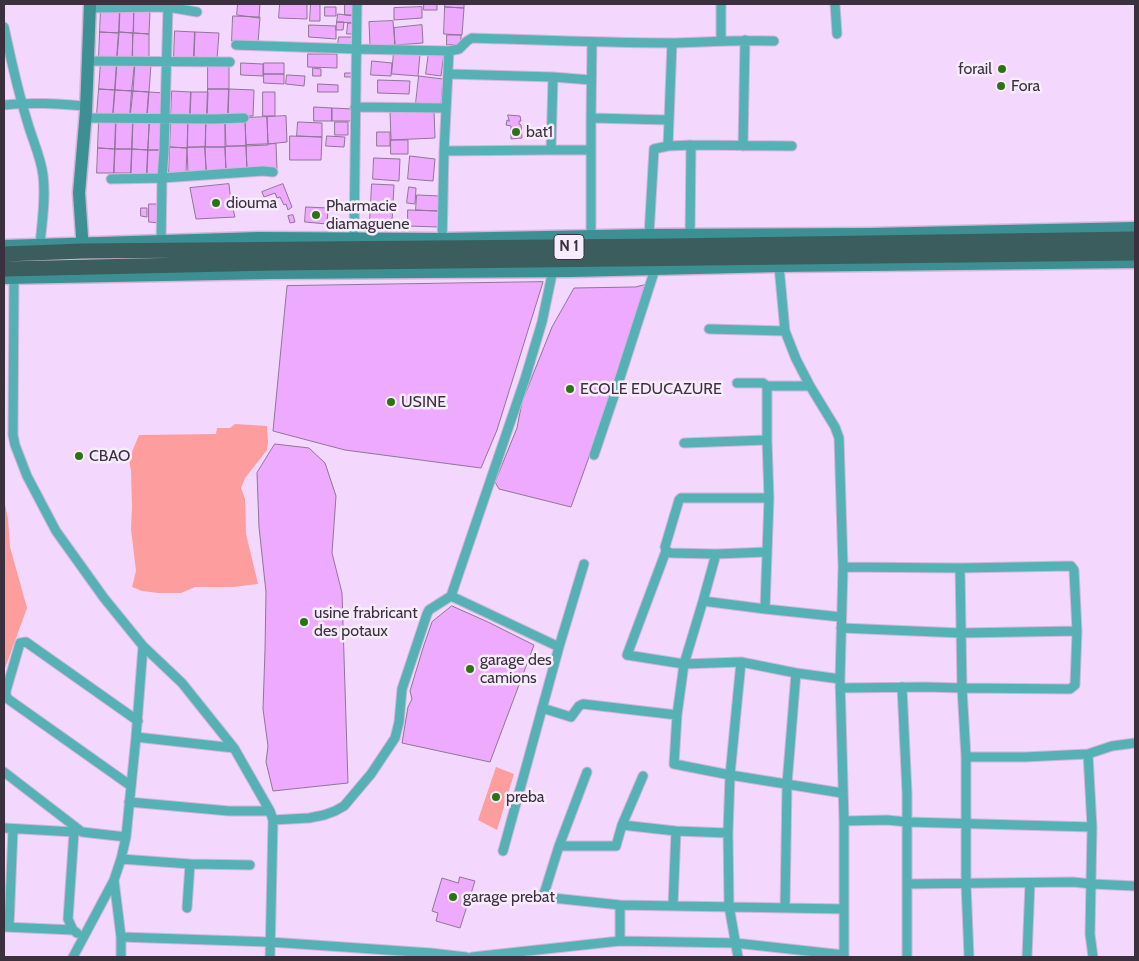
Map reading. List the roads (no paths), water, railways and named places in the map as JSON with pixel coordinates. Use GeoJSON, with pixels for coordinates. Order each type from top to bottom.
{"type":"FeatureCollection","features":[{"type":"Feature","properties":{"kind":"highway","name":"N 1"},"geometry":{"type":"LineString","coordinates":[[9,273],[161,246],[442,243],[679,246],[1135,238]]}},
{"type":"Feature","properties":{"kind":"highway","name":"N 1"},"geometry":{"type":"LineString","coordinates":[[4,254],[83,259],[179,270],[554,265],[1135,253]]}},
{"type":"Feature","properties":{"kind":"street"},"geometry":{"type":"LineString","coordinates":[[354,239],[357,4]]}},
{"type":"Feature","properties":{"kind":"street"},"geometry":{"type":"LineString","coordinates":[[721,4],[721,41]]}},
{"type":"Feature","properties":{"kind":"street"},"geometry":{"type":"LineString","coordinates":[[835,4],[837,34]]}},
{"type":"Feature","properties":{"kind":"street"},"geometry":{"type":"LineString","coordinates":[[4,246],[40,244],[83,259],[79,194],[90,6],[168,7],[197,12]]}},
{"type":"Feature","properties":{"kind":"street"},"geometry":{"type":"LineString","coordinates":[[168,7],[161,246],[259,238],[354,239],[442,243],[591,236],[870,234],[1135,228]]}},
{"type":"Feature","properties":{"kind":"street"},"geometry":{"type":"LineString","coordinates":[[4,27],[22,103],[42,164],[45,188],[40,244]]}},
{"type":"Feature","properties":{"kind":"street"},"geometry":{"type":"LineString","coordinates":[[236,45],[449,51],[459,50],[472,38],[672,43],[745,40],[774,41]]}},
{"type":"Feature","properties":{"kind":"street"},"geometry":{"type":"LineString","coordinates":[[743,146],[745,40]]}},
{"type":"Feature","properties":{"kind":"street"},"geometry":{"type":"LineString","coordinates":[[591,236],[590,118],[592,42]]}},
{"type":"Feature","properties":{"kind":"street"},"geometry":{"type":"LineString","coordinates":[[668,146],[672,43]]}},
{"type":"Feature","properties":{"kind":"street"},"geometry":{"type":"LineString","coordinates":[[442,243],[449,51]]}},
{"type":"Feature","properties":{"kind":"street"},"geometry":{"type":"LineString","coordinates":[[88,60],[230,62]]}},
{"type":"Feature","properties":{"kind":"street"},"geometry":{"type":"LineString","coordinates":[[448,74],[591,80]]}},
{"type":"Feature","properties":{"kind":"street"},"geometry":{"type":"LineString","coordinates":[[551,150],[553,77]]}},
{"type":"Feature","properties":{"kind":"street"},"geometry":{"type":"LineString","coordinates":[[4,106],[22,103],[85,112],[165,119],[244,118]]}},
{"type":"Feature","properties":{"kind":"street"},"geometry":{"type":"LineString","coordinates":[[356,107],[446,108]]}},
{"type":"Feature","properties":{"kind":"street"},"geometry":{"type":"LineString","coordinates":[[590,118],[669,120]]}},
{"type":"Feature","properties":{"kind":"street"},"geometry":{"type":"LineString","coordinates":[[690,235],[691,145]]}},
{"type":"Feature","properties":{"kind":"street"},"geometry":{"type":"LineString","coordinates":[[649,235],[653,151],[656,148],[691,145],[792,146]]}},
{"type":"Feature","properties":{"kind":"street"},"geometry":{"type":"LineString","coordinates":[[444,151],[591,150]]}},
{"type":"Feature","properties":{"kind":"street"},"geometry":{"type":"LineString","coordinates":[[111,180],[262,171],[273,172]]}},
{"type":"Feature","properties":{"kind":"street"},"geometry":{"type":"LineString","coordinates":[[272,820],[309,818],[324,815],[344,806],[371,774],[395,738],[399,722],[402,689],[427,614],[429,610],[451,596],[525,379],[542,322],[554,265],[655,269],[1135,262]]}},
{"type":"Feature","properties":{"kind":"street"},"geometry":{"type":"LineString","coordinates":[[472,957],[620,940],[735,943],[844,956],[844,821],[840,684],[843,567],[839,438],[835,427],[796,360],[785,331],[779,266]]}},
{"type":"Feature","properties":{"kind":"street"},"geometry":{"type":"LineString","coordinates":[[594,455],[618,387],[655,269]]}},
{"type":"Feature","properties":{"kind":"street"},"geometry":{"type":"LineString","coordinates":[[9,273],[13,435],[15,445],[27,476],[56,531],[104,598],[143,646],[182,683],[234,748],[270,810],[272,820],[270,957]]}},
{"type":"Feature","properties":{"kind":"street"},"geometry":{"type":"LineString","coordinates":[[709,329],[785,331]]}},
{"type":"Feature","properties":{"kind":"street"},"geometry":{"type":"LineString","coordinates":[[737,382],[764,383],[767,386],[810,386]]}},
{"type":"Feature","properties":{"kind":"street"},"geometry":{"type":"LineString","coordinates":[[765,609],[769,498],[767,386]]}},
{"type":"Feature","properties":{"kind":"street"},"geometry":{"type":"LineString","coordinates":[[684,443],[767,440]]}},
{"type":"Feature","properties":{"kind":"street"},"geometry":{"type":"LineString","coordinates":[[769,498],[681,498],[665,547],[666,551],[627,655],[684,664],[741,662],[840,684],[902,687],[1070,689],[1075,685],[1077,631],[1074,570],[1071,566],[960,568],[843,567]]}},
{"type":"Feature","properties":{"kind":"street"},"geometry":{"type":"LineString","coordinates":[[666,551],[671,553],[716,554],[767,552]]}},
{"type":"Feature","properties":{"kind":"street"},"geometry":{"type":"LineString","coordinates":[[716,554],[684,664],[676,715],[674,764],[842,793]]}},
{"type":"Feature","properties":{"kind":"street"},"geometry":{"type":"LineString","coordinates":[[503,850],[584,564]]}},
{"type":"Feature","properties":{"kind":"street"},"geometry":{"type":"LineString","coordinates":[[960,568],[962,688],[966,757],[966,884],[969,957]]}},
{"type":"Feature","properties":{"kind":"street"},"geometry":{"type":"LineString","coordinates":[[451,596],[559,647]]}},
{"type":"Feature","properties":{"kind":"street"},"geometry":{"type":"LineString","coordinates":[[703,601],[841,616]]}},
{"type":"Feature","properties":{"kind":"street"},"geometry":{"type":"LineString","coordinates":[[841,628],[961,633],[1077,631]]}},
{"type":"Feature","properties":{"kind":"street"},"geometry":{"type":"LineString","coordinates":[[131,786],[8,699],[6,691],[20,643],[26,642],[138,721]]}},
{"type":"Feature","properties":{"kind":"street"},"geometry":{"type":"LineString","coordinates":[[73,957],[114,880],[126,837],[138,721],[143,646]]}},
{"type":"Feature","properties":{"kind":"street"},"geometry":{"type":"LineString","coordinates":[[738,957],[729,906],[728,833],[730,775],[741,662]]}},
{"type":"Feature","properties":{"kind":"street"},"geometry":{"type":"LineString","coordinates":[[784,908],[787,784],[796,673]]}},
{"type":"Feature","properties":{"kind":"street"},"geometry":{"type":"LineString","coordinates":[[902,687],[907,793],[908,884],[906,919],[908,957]]}},
{"type":"Feature","properties":{"kind":"street"},"geometry":{"type":"LineString","coordinates":[[542,708],[571,718],[579,706],[583,704],[676,715]]}},
{"type":"Feature","properties":{"kind":"street"},"geometry":{"type":"LineString","coordinates":[[136,737],[234,748]]}},
{"type":"Feature","properties":{"kind":"street"},"geometry":{"type":"LineString","coordinates":[[966,757],[1088,754],[1112,746],[1135,744]]}},
{"type":"Feature","properties":{"kind":"street"},"geometry":{"type":"LineString","coordinates":[[1088,754],[1092,827],[1090,934],[1093,957]]}},
{"type":"Feature","properties":{"kind":"street"},"geometry":{"type":"LineString","coordinates":[[4,772],[78,832]]}},
{"type":"Feature","properties":{"kind":"street"},"geometry":{"type":"LineString","coordinates":[[587,772],[559,846],[543,897],[620,905],[844,909]]}},
{"type":"Feature","properties":{"kind":"street"},"geometry":{"type":"LineString","coordinates":[[559,846],[616,846],[622,825],[643,776]]}},
{"type":"Feature","properties":{"kind":"street"},"geometry":{"type":"LineString","coordinates":[[129,802],[229,810],[270,810]]}},
{"type":"Feature","properties":{"kind":"street"},"geometry":{"type":"LineString","coordinates":[[844,821],[887,820],[1092,827]]}},
{"type":"Feature","properties":{"kind":"street"},"geometry":{"type":"LineString","coordinates":[[622,825],[676,831],[728,833]]}},
{"type":"Feature","properties":{"kind":"street"},"geometry":{"type":"LineString","coordinates":[[73,930],[6,927],[8,828],[126,837]]}},
{"type":"Feature","properties":{"kind":"street"},"geometry":{"type":"LineString","coordinates":[[673,905],[676,831]]}},
{"type":"Feature","properties":{"kind":"street"},"geometry":{"type":"LineString","coordinates":[[78,832],[68,919],[73,930],[83,938]]}},
{"type":"Feature","properties":{"kind":"street"},"geometry":{"type":"LineString","coordinates":[[121,859],[190,864],[250,865]]}},
{"type":"Feature","properties":{"kind":"street"},"geometry":{"type":"LineString","coordinates":[[187,908],[190,864]]}},
{"type":"Feature","properties":{"kind":"street"},"geometry":{"type":"LineString","coordinates":[[114,880],[121,937],[121,957]]}},
{"type":"Feature","properties":{"kind":"street"},"geometry":{"type":"LineString","coordinates":[[908,884],[1073,882],[1135,886]]}},
{"type":"Feature","properties":{"kind":"street"},"geometry":{"type":"LineString","coordinates":[[1027,957],[1030,883]]}},
{"type":"Feature","properties":{"kind":"street"},"geometry":{"type":"LineString","coordinates":[[620,905],[620,940]]}},
{"type":"Feature","properties":{"kind":"street"},"geometry":{"type":"LineString","coordinates":[[121,937],[270,942],[466,957]]}},
{"type":"Feature","properties":{"kind":"place","name":"forail"},"geometry":{"type":"Point","coordinates":[1002,69]}},
{"type":"Feature","properties":{"kind":"place","name":"Fora"},"geometry":{"type":"Point","coordinates":[1001,86]}},
{"type":"Feature","properties":{"kind":"place","name":"bat1"},"geometry":{"type":"Point","coordinates":[516,132]}},
{"type":"Feature","properties":{"kind":"place","name":"diouma"},"geometry":{"type":"Point","coordinates":[216,203]}},
{"type":"Feature","properties":{"kind":"place","name":"Pharmacie diamaguene"},"geometry":{"type":"Point","coordinates":[316,215]}},
{"type":"Feature","properties":{"kind":"place","name":"ECOLE EDUCAZURE"},"geometry":{"type":"Point","coordinates":[570,389]}},
{"type":"Feature","properties":{"kind":"place","name":"USINE"},"geometry":{"type":"Point","coordinates":[391,402]}},
{"type":"Feature","properties":{"kind":"place","name":"CBAO"},"geometry":{"type":"Point","coordinates":[79,456]}},
{"type":"Feature","properties":{"kind":"place","name":"usine frabricant des potaux"},"geometry":{"type":"Point","coordinates":[304,622]}},
{"type":"Feature","properties":{"kind":"place","name":"garage des camions"},"geometry":{"type":"Point","coordinates":[470,669]}},
{"type":"Feature","properties":{"kind":"place","name":"preba"},"geometry":{"type":"Point","coordinates":[496,797]}},
{"type":"Feature","properties":{"kind":"place","name":"garage prebat"},"geometry":{"type":"Point","coordinates":[453,897]}}]}
